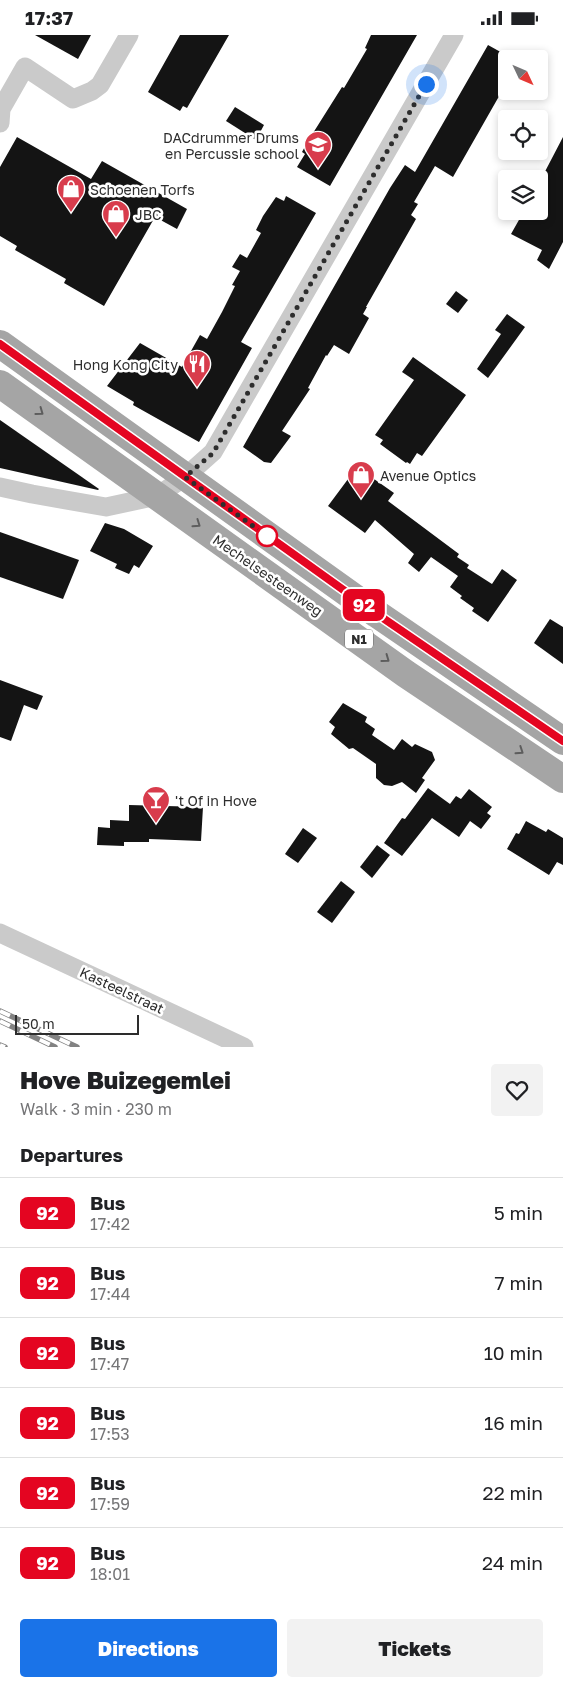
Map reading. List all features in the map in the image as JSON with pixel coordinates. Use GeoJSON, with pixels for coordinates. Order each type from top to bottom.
{"type":"FeatureCollection","features":[{"type":"Feature","properties":{"kind":"main road","name":"N1"},"geometry":{"type":"LineString","coordinates":[[0,344],[377,614],[563,741]]}},
{"type":"Feature","properties":{"kind":"main road","name":"Mechelsesteenweg"},"geometry":{"type":"LineString","coordinates":[[0,384],[406,674],[563,779]]}},
{"type":"Feature","properties":{"kind":"street"},"geometry":{"type":"LineString","coordinates":[[0,123],[1,109],[25,67],[73,99],[92,91],[100,85],[129,35]]}},
{"type":"Feature","properties":{"kind":"street"},"geometry":{"type":"LineString","coordinates":[[0,487],[106,507],[157,496],[185,477],[213,453],[454,35]]}},
{"type":"Feature","properties":{"kind":"street","name":"Kasteelstraat"},"geometry":{"type":"LineString","coordinates":[[0,933],[244,1047]]}},
{"type":"Feature","properties":{"kind":"building"},"geometry":{"type":"Polygon","coordinates":[[[35,35],[91,35],[78,59],[35,35]]]}},
{"type":"Feature","properties":{"kind":"building"},"geometry":{"type":"Polygon","coordinates":[[[180,35],[229,35],[187,108],[183,106],[180,111],[148,92],[180,35]]]}},
{"type":"Feature","properties":{"kind":"building"},"geometry":{"type":"Polygon","coordinates":[[[371,35],[417,35],[330,186],[297,167],[305,154],[302,152],[308,141],[342,87],[344,88],[367,49],[365,48],[371,35]]]}},
{"type":"Feature","properties":{"kind":"building"},"geometry":{"type":"Polygon","coordinates":[[[488,45],[498,51],[498,98],[453,177],[435,166],[414,202],[418,204],[411,215],[416,219],[366,307],[363,314],[369,318],[349,354],[334,345],[326,355],[308,388],[310,389],[282,431],[291,436],[271,463],[264,462],[243,447],[390,188],[405,165],[415,172],[488,45]]]}},
{"type":"Feature","properties":{"kind":"building"},"geometry":{"type":"Polygon","coordinates":[[[235,107],[264,125],[256,140],[226,121],[235,107]]]}},
{"type":"Feature","properties":{"kind":"building"},"geometry":{"type":"Polygon","coordinates":[[[17,137],[91,179],[102,161],[187,209],[177,229],[155,217],[104,306],[64,283],[66,279],[15,250],[17,246],[0,236],[0,167],[17,137]]]}},
{"type":"Feature","properties":{"kind":"building"},"geometry":{"type":"Polygon","coordinates":[[[563,137],[563,242],[549,269],[537,260],[542,250],[511,234],[519,220],[548,220],[548,170],[546,170],[563,137]]]}},
{"type":"Feature","properties":{"kind":"building"},"geometry":{"type":"Polygon","coordinates":[[[286,196],[316,213],[241,342],[252,348],[199,442],[133,405],[134,402],[107,386],[140,343],[182,367],[200,335],[207,339],[222,312],[235,286],[232,285],[240,271],[232,267],[240,254],[247,258],[261,233],[256,230],[263,216],[276,197],[284,201],[286,196]]]}},
{"type":"Feature","properties":{"kind":"building"},"geometry":{"type":"Polygon","coordinates":[[[456,291],[468,300],[458,313],[446,304],[456,291]]]}},
{"type":"Feature","properties":{"kind":"building"},"geometry":{"type":"Polygon","coordinates":[[[507,314],[525,327],[488,378],[477,369],[501,334],[495,330],[507,314]]]}},
{"type":"Feature","properties":{"kind":"building"},"geometry":{"type":"Polygon","coordinates":[[[413,357],[466,395],[422,456],[417,453],[410,464],[380,444],[383,440],[375,435],[414,380],[402,372],[413,357]]]}},
{"type":"Feature","properties":{"kind":"building"},"geometry":{"type":"Polygon","coordinates":[[[0,420],[99,489],[0,468],[0,420]]]}},
{"type":"Feature","properties":{"kind":"building"},"geometry":{"type":"Polygon","coordinates":[[[357,467],[394,493],[388,501],[459,554],[457,557],[469,565],[467,568],[492,584],[502,569],[517,580],[488,622],[472,611],[474,608],[460,598],[462,596],[450,587],[458,576],[431,557],[419,572],[408,563],[414,554],[375,520],[365,533],[328,506],[357,467]]]}},
{"type":"Feature","properties":{"kind":"building"},"geometry":{"type":"Polygon","coordinates":[[[105,523],[124,529],[153,546],[139,568],[134,565],[129,574],[115,568],[117,564],[90,551],[105,523]]]}},
{"type":"Feature","properties":{"kind":"building"},"geometry":{"type":"Polygon","coordinates":[[[0,532],[79,560],[63,599],[0,577],[0,532]]]}},
{"type":"Feature","properties":{"kind":"building"},"geometry":{"type":"Polygon","coordinates":[[[550,619],[563,627],[563,664],[534,643],[550,619]]]}},
{"type":"Feature","properties":{"kind":"building"},"geometry":{"type":"Polygon","coordinates":[[[0,680],[43,696],[37,710],[24,705],[11,741],[0,737],[0,680]]]}},
{"type":"Feature","properties":{"kind":"building"},"geometry":{"type":"Polygon","coordinates":[[[343,703],[367,717],[365,722],[375,729],[372,735],[394,750],[402,739],[412,747],[415,744],[432,752],[435,760],[422,778],[425,780],[416,793],[402,782],[392,786],[384,785],[376,778],[376,764],[353,748],[349,749],[331,734],[335,727],[329,722],[343,703]]]}},
{"type":"Feature","properties":{"kind":"building"},"geometry":{"type":"Polygon","coordinates":[[[428,788],[450,804],[456,796],[461,799],[469,789],[492,807],[487,813],[491,816],[481,829],[470,821],[459,837],[432,818],[402,856],[384,843],[402,818],[405,819],[428,788]]]}},
{"type":"Feature","properties":{"kind":"building","name":"'t Of in Hove"},"geometry":{"type":"Polygon","coordinates":[[[129,805],[203,807],[201,841],[149,839],[149,842],[124,842],[124,846],[97,845],[98,827],[110,828],[110,820],[129,821],[129,805]]]}},
{"type":"Feature","properties":{"kind":"building"},"geometry":{"type":"Polygon","coordinates":[[[526,821],[546,832],[548,829],[563,838],[563,865],[557,862],[549,875],[507,849],[516,833],[519,834],[526,821]]]}},
{"type":"Feature","properties":{"kind":"building"},"geometry":{"type":"Polygon","coordinates":[[[303,828],[317,838],[298,863],[285,854],[303,828]]]}},
{"type":"Feature","properties":{"kind":"building"},"geometry":{"type":"Polygon","coordinates":[[[377,845],[390,855],[372,878],[360,867],[377,845]]]}},
{"type":"Feature","properties":{"kind":"building"},"geometry":{"type":"Polygon","coordinates":[[[341,881],[355,892],[332,923],[317,912],[341,881]]]}},
{"type":"Feature","properties":{"kind":"railway"},"geometry":{"type":"LineString","coordinates":[[0,1011],[77,1047]]}},
{"type":"Feature","properties":{"kind":"railway"},"geometry":{"type":"LineString","coordinates":[[0,1021],[55,1047]]}},
{"type":"Feature","properties":{"kind":"railway"},"geometry":{"type":"LineString","coordinates":[[0,1045],[5,1047]]}},
{"type":"Feature","properties":{"kind":"bus line","name":"92"},"geometry":{"type":"LineString","coordinates":[[0,344],[377,614],[563,741]]}},
{"type":"Feature","properties":{"kind":"place","name":"DACdrummer Drums en Percussie school"},"geometry":{"type":"Point","coordinates":[318,169]}},
{"type":"Feature","properties":{"kind":"place","name":"Schoenen Torfs"},"geometry":{"type":"Point","coordinates":[71,213]}},
{"type":"Feature","properties":{"kind":"place","name":"JBC"},"geometry":{"type":"Point","coordinates":[116,238]}},
{"type":"Feature","properties":{"kind":"place","name":"Hong Kong City"},"geometry":{"type":"Point","coordinates":[197,388]}},
{"type":"Feature","properties":{"kind":"place","name":"Avenue Optics"},"geometry":{"type":"Point","coordinates":[361,499]}},
{"type":"Feature","properties":{"kind":"place","name":"'t Of in Hove"},"geometry":{"type":"Point","coordinates":[156,824]}},
{"type":"Feature","properties":{"kind":"route"},"geometry":{"type":"LineString","coordinates":[[267,536],[185,477],[213,453],[426,84]]}}]}
